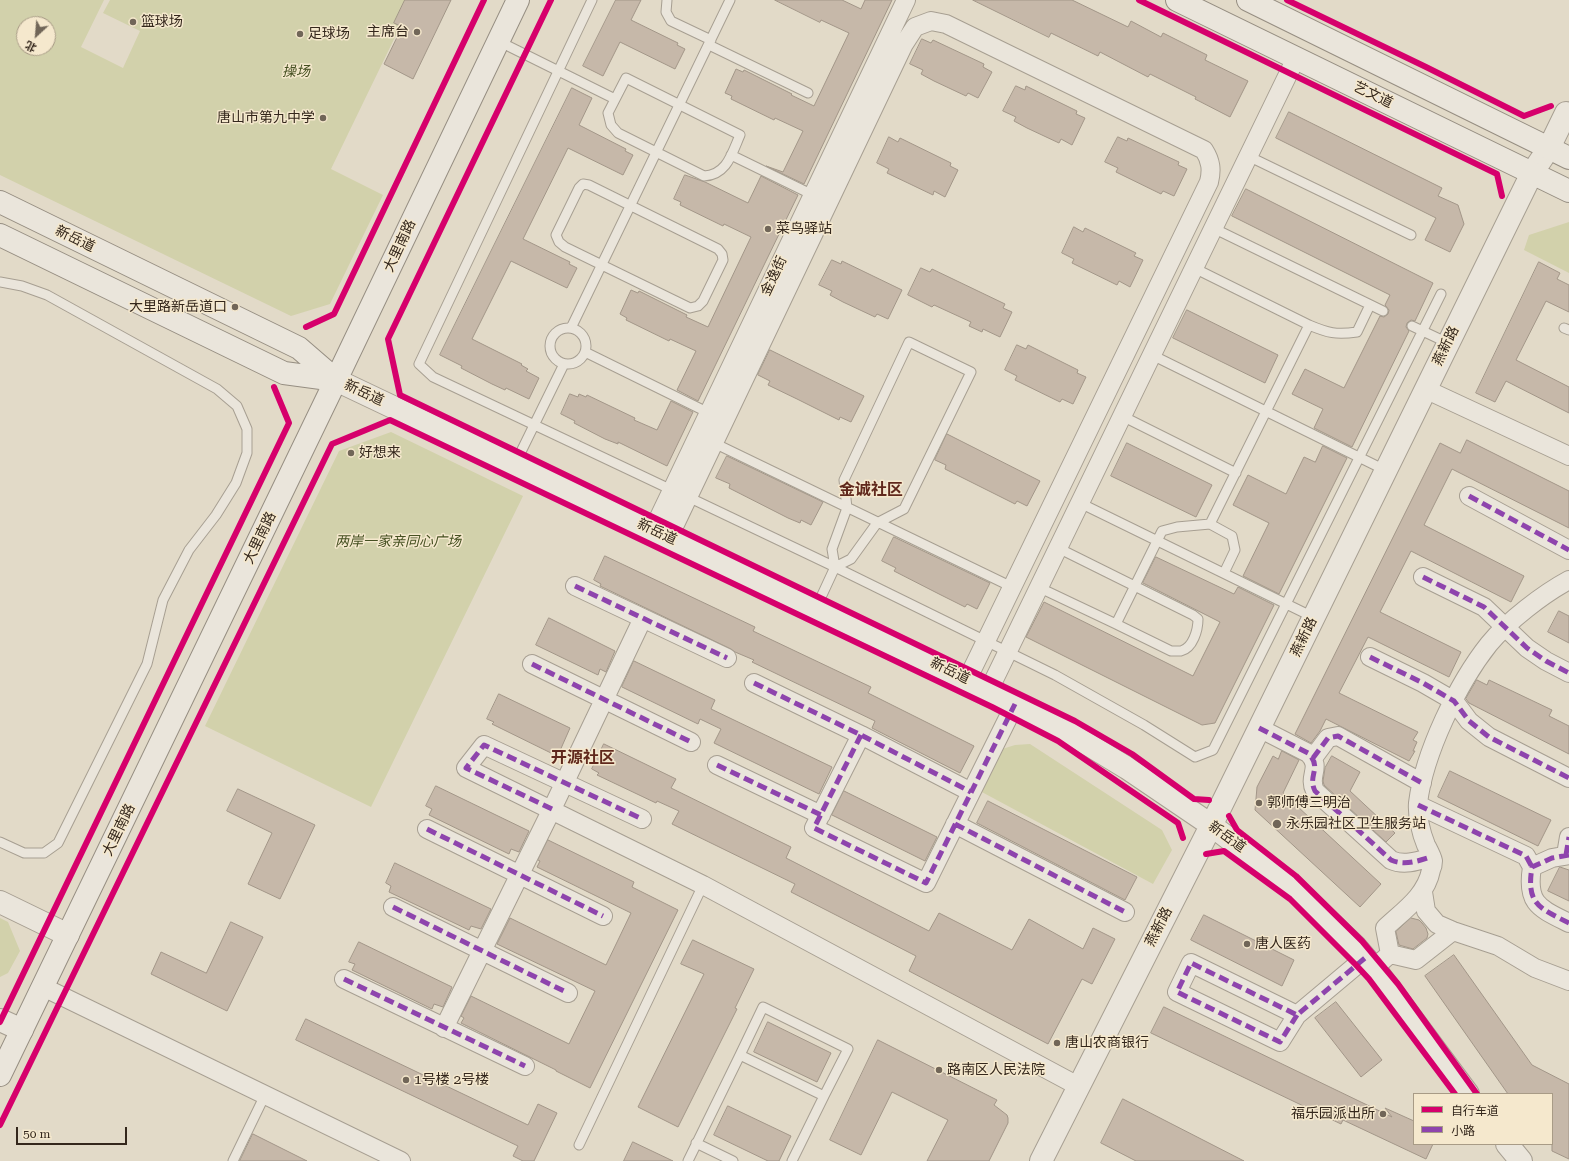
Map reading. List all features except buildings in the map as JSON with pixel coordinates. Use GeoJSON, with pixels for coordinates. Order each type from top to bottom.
{"type":"FeatureCollection","features":[{"type":"Feature","properties":{"kind":"main road","name":"大里南路"},"geometry":{"type":"LineString","coordinates":[[0,1075],[518,0]]}},
{"type":"Feature","properties":{"kind":"main road","name":"艺文道"},"geometry":{"type":"LineString","coordinates":[[1177,0],[1569,191]]}},
{"type":"Feature","properties":{"kind":"main road"},"geometry":{"type":"LineString","coordinates":[[1248,0],[1569,158]]}},
{"type":"Feature","properties":{"kind":"main road","name":"燕新路"},"geometry":{"type":"LineString","coordinates":[[1041,1161],[1212,825],[1532,173],[1548,148],[1566,113]]}},
{"type":"Feature","properties":{"kind":"main road","name":"新岳道"},"geometry":{"type":"LineString","coordinates":[[0,202],[299,348],[336,380],[989,690],[1066,732],[1126,768],[1212,825],[1295,889],[1338,929],[1377,960],[1467,1093]]}},
{"type":"Feature","properties":{"kind":"main road","name":"新岳道"},"geometry":{"type":"LineString","coordinates":[[0,235],[284,374],[336,380]]}},
{"type":"Feature","properties":{"kind":"main road"},"geometry":{"type":"LineString","coordinates":[[0,902],[68,935]]}},
{"type":"Feature","properties":{"kind":"main road"},"geometry":{"type":"LineString","coordinates":[[0,1020],[22,1030]]}},
{"type":"Feature","properties":{"kind":"main road"},"geometry":{"type":"LineString","coordinates":[[1507,1145],[1521,1161]]}},
{"type":"Feature","properties":{"kind":"street","name":"金逸街"},"geometry":{"type":"LineString","coordinates":[[661,534],[680,494],[709,413],[906,0]]}},
{"type":"Feature","properties":{"kind":"street"},"geometry":{"type":"LineString","coordinates":[[680,494],[714,443],[904,44],[914,27],[931,21],[946,24],[1204,150],[1209,158],[1211,171],[1205,189],[967,680]]}},
{"type":"Feature","properties":{"kind":"street"},"geometry":{"type":"LineString","coordinates":[[989,690],[1296,58]]}},
{"type":"Feature","properties":{"kind":"street"},"geometry":{"type":"LineString","coordinates":[[1425,389],[1569,456]]}},
{"type":"Feature","properties":{"kind":"street"},"geometry":{"type":"LineString","coordinates":[[1469,496],[1569,550]]}},
{"type":"Feature","properties":{"kind":"street"},"geometry":{"type":"LineString","coordinates":[[1423,577],[1484,607],[1527,648],[1546,661],[1569,673]]}},
{"type":"Feature","properties":{"kind":"street"},"geometry":{"type":"LineString","coordinates":[[1377,960],[1385,928],[1423,892],[1430,878],[1433,861],[1422,834],[1418,805],[1422,783],[1430,755],[1454,701],[1471,670],[1489,644],[1505,627],[1558,586],[1569,580]]}},
{"type":"Feature","properties":{"kind":"street"},"geometry":{"type":"LineString","coordinates":[[575,586],[727,658]]}},
{"type":"Feature","properties":{"kind":"street"},"geometry":{"type":"LineString","coordinates":[[444,1028],[552,809],[643,618]]}},
{"type":"Feature","properties":{"kind":"street"},"geometry":{"type":"LineString","coordinates":[[1370,657],[1423,683],[1454,701],[1470,721],[1489,738],[1569,778]]}},
{"type":"Feature","properties":{"kind":"street"},"geometry":{"type":"LineString","coordinates":[[532,664],[691,742]]}},
{"type":"Feature","properties":{"kind":"street"},"geometry":{"type":"LineString","coordinates":[[754,683],[861,735],[971,792]]}},
{"type":"Feature","properties":{"kind":"street"},"geometry":{"type":"LineString","coordinates":[[861,735],[814,828],[926,883],[1015,704]]}},
{"type":"Feature","properties":{"kind":"street"},"geometry":{"type":"LineString","coordinates":[[1259,728],[1308,753],[1313,758],[1316,765],[1312,780],[1312,786],[1315,791],[1391,860],[1398,863],[1414,862],[1431,857]]}},
{"type":"Feature","properties":{"kind":"street"},"geometry":{"type":"LineString","coordinates":[[1313,758],[1328,738],[1338,736],[1422,783]]}},
{"type":"Feature","properties":{"kind":"street"},"geometry":{"type":"LineString","coordinates":[[642,819],[484,745],[466,768],[552,809],[703,885],[1078,1086]]}},
{"type":"Feature","properties":{"kind":"street"},"geometry":{"type":"LineString","coordinates":[[717,765],[821,815]]}},
{"type":"Feature","properties":{"kind":"street"},"geometry":{"type":"LineString","coordinates":[[1418,805],[1526,856],[1532,866],[1530,880],[1533,898],[1541,909],[1569,923]]}},
{"type":"Feature","properties":{"kind":"street"},"geometry":{"type":"LineString","coordinates":[[955,824],[1124,912]]}},
{"type":"Feature","properties":{"kind":"street"},"geometry":{"type":"LineString","coordinates":[[427,829],[603,916]]}},
{"type":"Feature","properties":{"kind":"street"},"geometry":{"type":"LineString","coordinates":[[1532,866],[1552,858],[1567,855],[1569,837]]}},
{"type":"Feature","properties":{"kind":"street"},"geometry":{"type":"LineString","coordinates":[[1423,892],[1426,911],[1437,924],[1498,946],[1535,968],[1569,980]]}},
{"type":"Feature","properties":{"kind":"street"},"geometry":{"type":"LineString","coordinates":[[393,907],[568,993]]}},
{"type":"Feature","properties":{"kind":"street"},"geometry":{"type":"LineString","coordinates":[[1297,1015],[1192,963],[1177,992],[1280,1042],[1297,1015],[1377,960],[1416,960],[1453,931]]}},
{"type":"Feature","properties":{"kind":"street"},"geometry":{"type":"LineString","coordinates":[[344,979],[524,1066]]}},
{"type":"Feature","properties":{"kind":"street"},"geometry":{"type":"LineString","coordinates":[[43,987],[398,1160]]}},
{"type":"Feature","properties":{"kind":"lane"},"geometry":{"type":"LineString","coordinates":[[592,0],[419,364],[433,377],[835,567],[1055,675],[1144,725],[1195,757],[1213,750],[1441,294]]}},
{"type":"Feature","properties":{"kind":"lane"},"geometry":{"type":"LineString","coordinates":[[667,0],[666,12],[671,20],[710,42],[808,92]]}},
{"type":"Feature","properties":{"kind":"lane"},"geometry":{"type":"LineString","coordinates":[[571,328],[730,0]]}},
{"type":"Feature","properties":{"kind":"lane"},"geometry":{"type":"LineString","coordinates":[[498,41],[615,99]]}},
{"type":"Feature","properties":{"kind":"lane"},"geometry":{"type":"LineString","coordinates":[[626,78],[740,135],[722,170],[713,175],[704,176],[618,133],[611,125],[608,113],[615,99],[626,78]]}},
{"type":"Feature","properties":{"kind":"lane"},"geometry":{"type":"LineString","coordinates":[[730,155],[813,195]]}},
{"type":"Feature","properties":{"kind":"lane"},"geometry":{"type":"LineString","coordinates":[[1248,156],[1411,235]]}},
{"type":"Feature","properties":{"kind":"lane"},"geometry":{"type":"LineString","coordinates":[[583,184],[589,184],[718,249],[722,254],[723,260],[703,301],[698,306],[690,308],[602,265],[565,247],[559,242],[556,234],[579,188],[583,184]]}},
{"type":"Feature","properties":{"kind":"lane"},"geometry":{"type":"LineString","coordinates":[[1213,228],[1382,311]]}},
{"type":"Feature","properties":{"kind":"lane"},"geometry":{"type":"LineString","coordinates":[[1194,268],[1309,325],[1321,330],[1340,334],[1357,332],[1370,305]]}},
{"type":"Feature","properties":{"kind":"lane"},"geometry":{"type":"LineString","coordinates":[[0,282],[22,286],[47,295],[217,389],[237,406],[247,429],[247,453],[236,483],[216,515],[189,550],[163,600],[147,664],[58,843],[44,853],[24,853],[0,842]]}},
{"type":"Feature","properties":{"kind":"lane"},"geometry":{"type":"LineString","coordinates":[[1210,524],[1309,325]]}},
{"type":"Feature","properties":{"kind":"lane"},"geometry":{"type":"LineString","coordinates":[[1412,326],[1448,343]]}},
{"type":"Feature","properties":{"kind":"lane"},"geometry":{"type":"LineString","coordinates":[[571,328],[582,334],[586,346],[585,352],[579,360],[574,363],[564,364],[553,357],[550,352],[551,339],[559,330],[571,328]]}},
{"type":"Feature","properties":{"kind":"lane"},"geometry":{"type":"LineString","coordinates":[[816,608],[835,567],[832,549],[847,508],[844,480],[909,342],[971,372],[904,509],[877,522],[851,559],[835,567]]}},
{"type":"Feature","properties":{"kind":"lane"},"geometry":{"type":"LineString","coordinates":[[585,352],[709,413]]}},
{"type":"Feature","properties":{"kind":"lane"},"geometry":{"type":"LineString","coordinates":[[1152,355],[1385,470]]}},
{"type":"Feature","properties":{"kind":"lane"},"geometry":{"type":"LineString","coordinates":[[515,464],[564,364]]}},
{"type":"Feature","properties":{"kind":"lane"},"geometry":{"type":"LineString","coordinates":[[1122,416],[1236,473]]}},
{"type":"Feature","properties":{"kind":"lane"},"geometry":{"type":"LineString","coordinates":[[714,443],[1012,587]]}},
{"type":"Feature","properties":{"kind":"lane"},"geometry":{"type":"LineString","coordinates":[[1080,503],[1313,617]]}},
{"type":"Feature","properties":{"kind":"lane"},"geometry":{"type":"LineString","coordinates":[[1116,624],[1162,531],[1177,527],[1210,524],[1232,536],[1235,550],[1224,573]]}},
{"type":"Feature","properties":{"kind":"lane"},"geometry":{"type":"LineString","coordinates":[[1038,587],[1171,651],[1181,651],[1189,647],[1198,628],[1198,619],[1193,615],[1058,548]]}},
{"type":"Feature","properties":{"kind":"lane"},"geometry":{"type":"LineString","coordinates":[[579,1145],[703,885]]}},
{"type":"Feature","properties":{"kind":"lane"},"geometry":{"type":"LineString","coordinates":[[688,1161],[763,1007],[848,1048],[792,1161]]}},
{"type":"Feature","properties":{"kind":"lane"},"geometry":{"type":"LineString","coordinates":[[740,1055],[824,1096]]}},
{"type":"Feature","properties":{"kind":"lane"},"geometry":{"type":"LineString","coordinates":[[233,1161],[265,1095]]}},
{"type":"Feature","properties":{"kind":"lane"},"geometry":{"type":"LineString","coordinates":[[696,1143],[733,1161]]}},
{"type":"Feature","properties":{"kind":"green space","name":"操场"},"geometry":{"type":"Polygon","coordinates":[[[0,0],[104,0],[81,47],[123,68],[140,31],[103,13],[110,0],[413,0],[331,169],[383,195],[330,304],[291,316],[0,175],[0,0]]]}},
{"type":"Feature","properties":{"kind":"green space"},"geometry":{"type":"Polygon","coordinates":[[[1569,222],[1569,273],[1524,250],[1529,235],[1569,222]]]}},
{"type":"Feature","properties":{"kind":"green space","name":"两岸一家亲同心广场"},"geometry":{"type":"Polygon","coordinates":[[[391,432],[523,496],[371,807],[205,726],[339,451],[391,432]]]}},
{"type":"Feature","properties":{"kind":"green space"},"geometry":{"type":"Polygon","coordinates":[[[1030,744],[1162,830],[1172,850],[1153,884],[980,791],[999,750],[1015,745],[1030,744]]]}},
{"type":"Feature","properties":{"kind":"green space"},"geometry":{"type":"Polygon","coordinates":[[[0,918],[8,922],[20,951],[8,973],[0,977],[0,918]]]}},
{"type":"Feature","properties":{"kind":"marked path"},"geometry":{"type":"LineString","coordinates":[[1469,496],[1569,550]]}},
{"type":"Feature","properties":{"kind":"marked path"},"geometry":{"type":"LineString","coordinates":[[1423,577],[1484,607],[1527,648],[1546,661],[1569,673]]}},
{"type":"Feature","properties":{"kind":"marked path"},"geometry":{"type":"LineString","coordinates":[[575,586],[727,658]]}},
{"type":"Feature","properties":{"kind":"marked path"},"geometry":{"type":"LineString","coordinates":[[1370,657],[1423,683],[1454,701],[1469,721],[1489,737],[1569,778]]}},
{"type":"Feature","properties":{"kind":"marked path"},"geometry":{"type":"LineString","coordinates":[[532,664],[691,742]]}},
{"type":"Feature","properties":{"kind":"marked path"},"geometry":{"type":"LineString","coordinates":[[754,683],[861,735],[971,792]]}},
{"type":"Feature","properties":{"kind":"marked path"},"geometry":{"type":"LineString","coordinates":[[861,735],[814,828],[926,883],[1015,704]]}},
{"type":"Feature","properties":{"kind":"marked path"},"geometry":{"type":"LineString","coordinates":[[1259,728],[1308,753],[1312,758],[1315,767],[1313,780],[1315,791],[1391,860],[1406,863],[1431,857]]}},
{"type":"Feature","properties":{"kind":"marked path"},"geometry":{"type":"LineString","coordinates":[[1313,758],[1328,738],[1338,736],[1422,783]]}},
{"type":"Feature","properties":{"kind":"marked path"},"geometry":{"type":"LineString","coordinates":[[552,809],[466,768],[484,745],[642,819]]}},
{"type":"Feature","properties":{"kind":"marked path"},"geometry":{"type":"LineString","coordinates":[[717,765],[821,815]]}},
{"type":"Feature","properties":{"kind":"marked path"},"geometry":{"type":"LineString","coordinates":[[1418,805],[1526,856],[1532,867]]}},
{"type":"Feature","properties":{"kind":"marked path"},"geometry":{"type":"LineString","coordinates":[[955,824],[1125,912]]}},
{"type":"Feature","properties":{"kind":"marked path"},"geometry":{"type":"LineString","coordinates":[[427,829],[603,916]]}},
{"type":"Feature","properties":{"kind":"marked path"},"geometry":{"type":"LineString","coordinates":[[1566,855],[1569,837]]}},
{"type":"Feature","properties":{"kind":"marked path"},"geometry":{"type":"LineString","coordinates":[[1569,855],[1552,858],[1532,867],[1531,879],[1531,889],[1533,897],[1537,903],[1550,913],[1569,923]]}},
{"type":"Feature","properties":{"kind":"marked path"},"geometry":{"type":"LineString","coordinates":[[393,907],[568,993]]}},
{"type":"Feature","properties":{"kind":"marked path"},"geometry":{"type":"LineString","coordinates":[[1297,1015],[1280,1042],[1177,992],[1191,963],[1297,1015],[1365,958]]}},
{"type":"Feature","properties":{"kind":"marked path"},"geometry":{"type":"LineString","coordinates":[[344,979],[525,1066]]}},
{"type":"Feature","properties":{"kind":"cycle path"},"geometry":{"type":"LineString","coordinates":[[306,327],[334,314],[484,0]]}},
{"type":"Feature","properties":{"kind":"cycle path"},"geometry":{"type":"LineString","coordinates":[[551,0],[388,339],[400,395],[1075,721],[1132,754],[1194,799],[1209,800]]}},
{"type":"Feature","properties":{"kind":"cycle path"},"geometry":{"type":"LineString","coordinates":[[1139,0],[1497,174],[1502,196]]}},
{"type":"Feature","properties":{"kind":"cycle path"},"geometry":{"type":"LineString","coordinates":[[1287,0],[1524,116],[1551,106]]}},
{"type":"Feature","properties":{"kind":"cycle path"},"geometry":{"type":"LineString","coordinates":[[0,1022],[289,423],[274,387]]}},
{"type":"Feature","properties":{"kind":"cycle path"},"geometry":{"type":"LineString","coordinates":[[0,1125],[332,444],[390,420],[992,707],[1058,741],[1178,823],[1183,838]]}},
{"type":"Feature","properties":{"kind":"cycle path"},"geometry":{"type":"LineString","coordinates":[[1229,816],[1237,830],[1296,876],[1362,941],[1398,984],[1476,1093]]}},
{"type":"Feature","properties":{"kind":"cycle path"},"geometry":{"type":"LineString","coordinates":[[1206,854],[1224,851],[1290,899],[1369,979],[1454,1093]]}},
{"type":"Feature","properties":{"kind":"place","name":"篮球场"},"geometry":{"type":"Point","coordinates":[133,22]}},
{"type":"Feature","properties":{"kind":"place","name":"主席台"},"geometry":{"type":"Point","coordinates":[417,32]}},
{"type":"Feature","properties":{"kind":"place","name":"足球场"},"geometry":{"type":"Point","coordinates":[300,34]}},
{"type":"Feature","properties":{"kind":"place","name":"唐山市第九中学"},"geometry":{"type":"Point","coordinates":[323,118]}},
{"type":"Feature","properties":{"kind":"place","name":"菜鸟驿站"},"geometry":{"type":"Point","coordinates":[768,229]}},
{"type":"Feature","properties":{"kind":"place","name":"大里路新岳道口"},"geometry":{"type":"Point","coordinates":[235,307]}},
{"type":"Feature","properties":{"kind":"place","name":"好想来"},"geometry":{"type":"Point","coordinates":[351,453]}},
{"type":"Feature","properties":{"kind":"place","name":"郭师傅三明治"},"geometry":{"type":"Point","coordinates":[1259,803]}},
{"type":"Feature","properties":{"kind":"place","name":"永乐园社区卫生服务站"},"geometry":{"type":"Point","coordinates":[1277,824]}},
{"type":"Feature","properties":{"kind":"place","name":"唐人医药"},"geometry":{"type":"Point","coordinates":[1247,944]}},
{"type":"Feature","properties":{"kind":"place","name":"唐山农商银行"},"geometry":{"type":"Point","coordinates":[1057,1043]}},
{"type":"Feature","properties":{"kind":"place","name":"路南区人民法院"},"geometry":{"type":"Point","coordinates":[939,1070]}},
{"type":"Feature","properties":{"kind":"place","name":"1号楼 2号楼"},"geometry":{"type":"Point","coordinates":[406,1080]}},
{"type":"Feature","properties":{"kind":"place","name":"福乐园派出所"},"geometry":{"type":"Point","coordinates":[1383,1114]}},
{"type":"Feature","properties":{"kind":"district","name":"金诚社区"},"geometry":{"type":"Point","coordinates":[871,490]}},
{"type":"Feature","properties":{"kind":"district","name":"开源社区"},"geometry":{"type":"Point","coordinates":[583,758]}}]}
